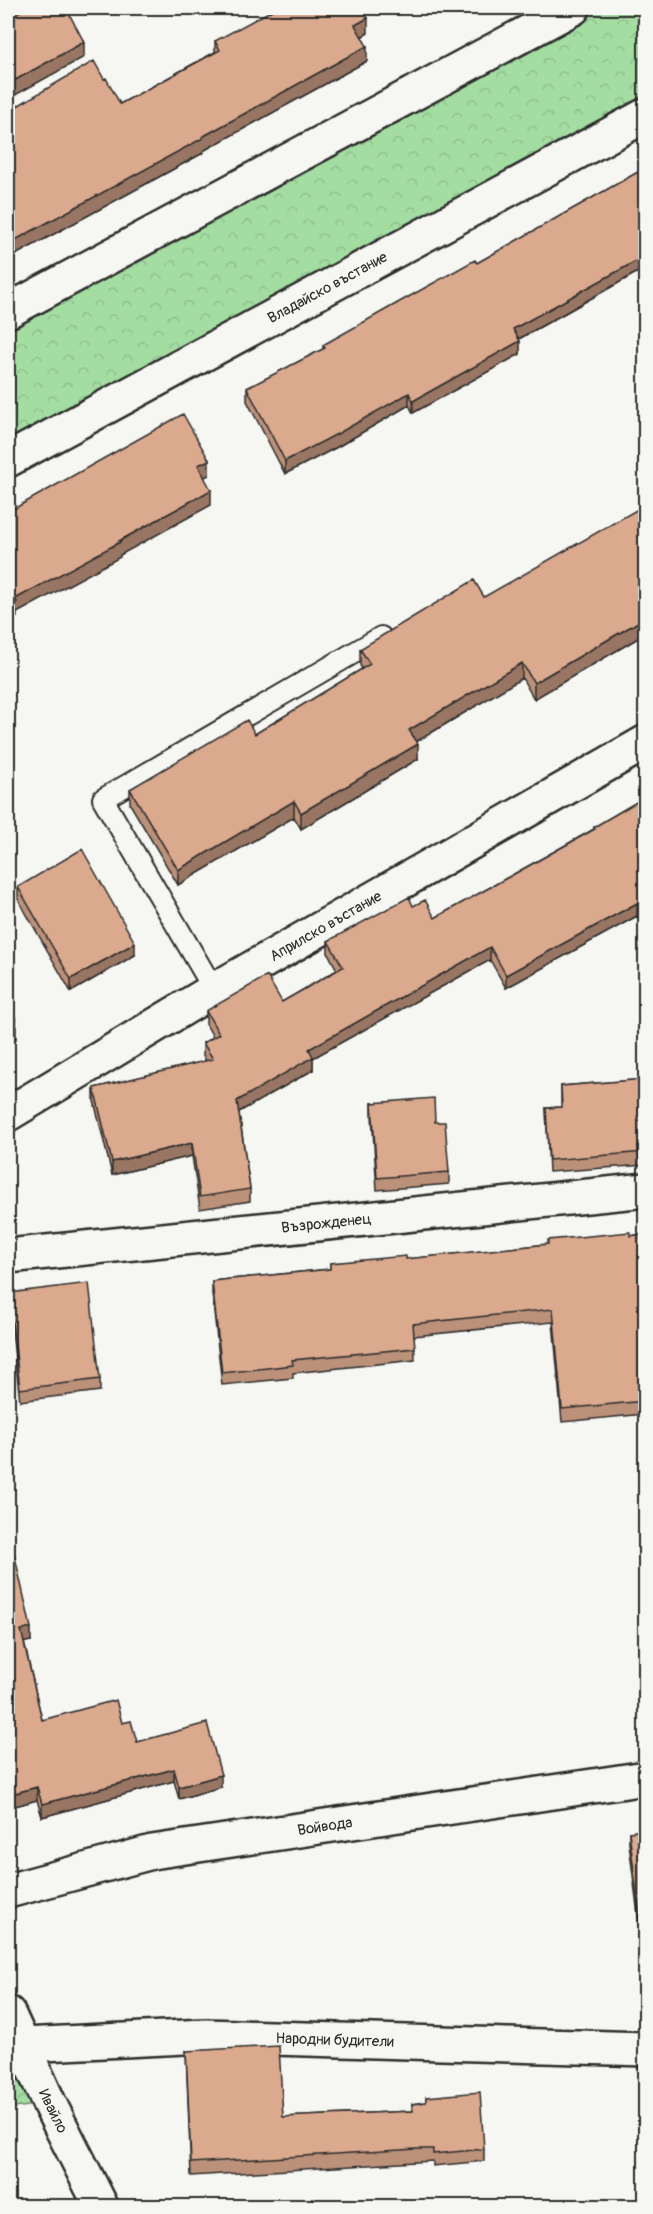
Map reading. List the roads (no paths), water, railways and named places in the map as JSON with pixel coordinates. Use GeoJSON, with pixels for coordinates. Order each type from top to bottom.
{"type":"FeatureCollection","features":[{"type":"Feature","properties":{"kind":"street"},"geometry":{"type":"LineString","coordinates":[[8,311],[573,8]]}},
{"type":"Feature","properties":{"kind":"street","name":"Владайско въстание"},"geometry":{"type":"LineString","coordinates":[[8,460],[645,115]]}},
{"type":"Feature","properties":{"kind":"street","name":"Априлско въстание"},"geometry":{"type":"LineString","coordinates":[[8,1114],[214,990],[645,742]]}},
{"type":"Feature","properties":{"kind":"street","name":"Възрожденец"},"geometry":{"type":"LineString","coordinates":[[8,1256],[645,1190]]}},
{"type":"Feature","properties":{"kind":"street","name":"Войвода"},"geometry":{"type":"LineString","coordinates":[[8,1891],[152,1852],[645,1778]]}},
{"type":"Feature","properties":{"kind":"street","name":"Ивайло"},"geometry":{"type":"LineString","coordinates":[[8,2013],[49,2103],[101,2206]]}},
{"type":"Feature","properties":{"kind":"street","name":"Народни будители"},"geometry":{"type":"LineString","coordinates":[[23,2045],[205,2036],[645,2049]]}},
{"type":"Feature","properties":{"kind":"lane"},"geometry":{"type":"LineString","coordinates":[[214,990],[103,799],[395,629]]}}]}
